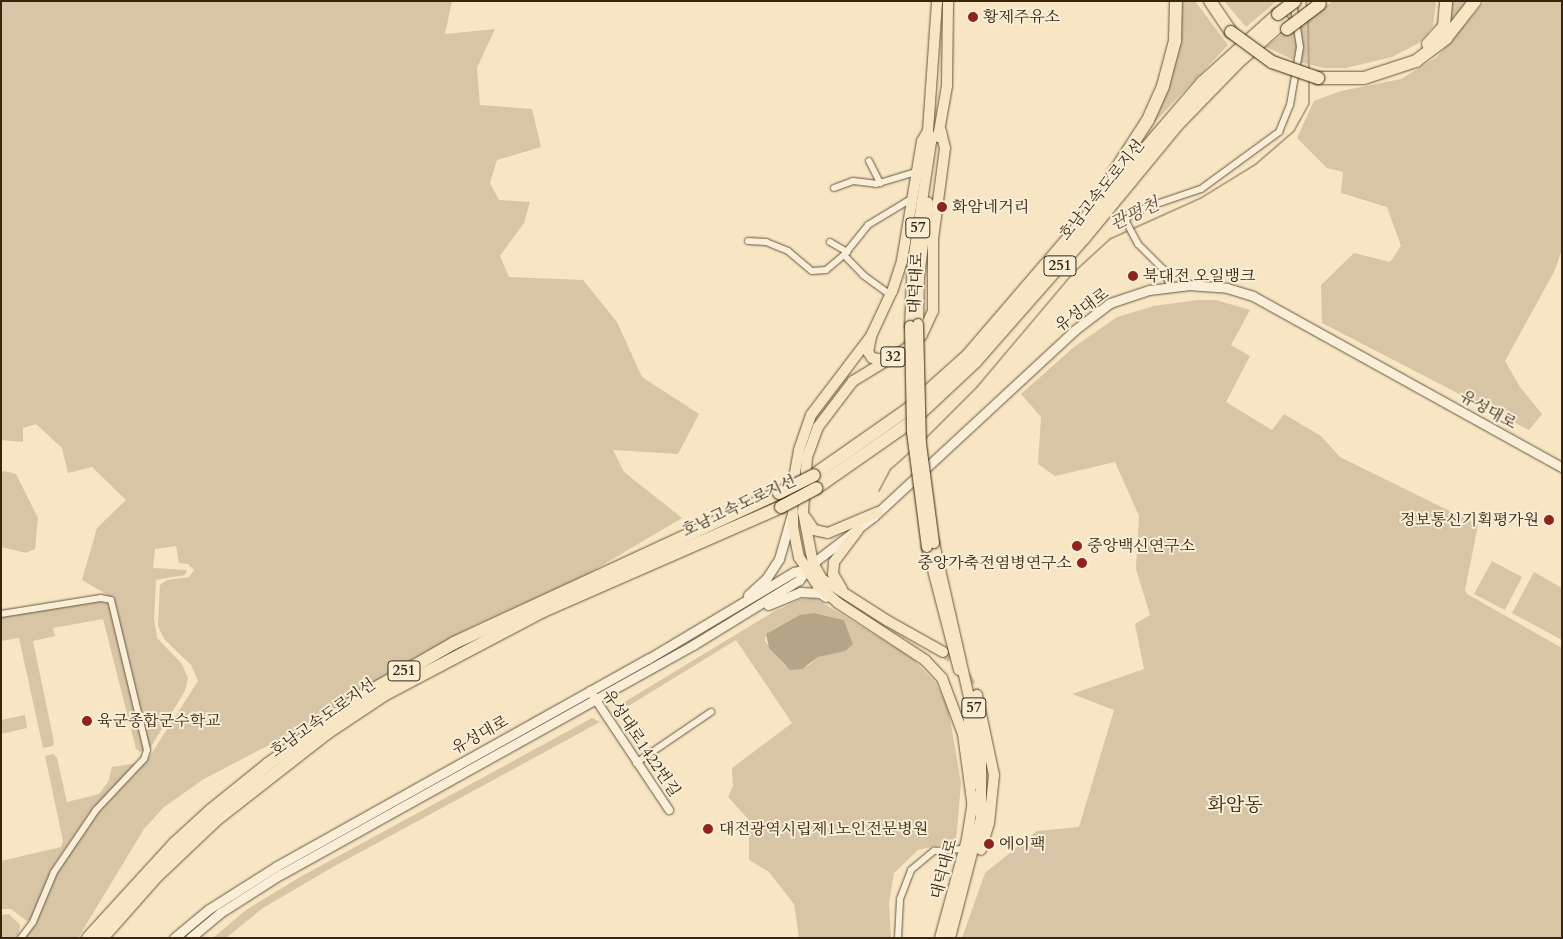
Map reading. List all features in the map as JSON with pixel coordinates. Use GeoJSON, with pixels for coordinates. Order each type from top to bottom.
{"type":"FeatureCollection","features":[{"type":"Feature","properties":{"kind":"highway"},"geometry":{"type":"LineString","coordinates":[[997,325],[1000,313],[1117,169],[1148,120],[1170,66],[1175,41],[1176,1]]}},
{"type":"Feature","properties":{"kind":"highway"},"geometry":{"type":"LineString","coordinates":[[1210,1],[1234,30],[1272,62],[1319,74],[1364,78],[1416,61],[1446,38],[1475,1]]}},
{"type":"Feature","properties":{"kind":"highway"},"geometry":{"type":"LineString","coordinates":[[1219,1],[1234,30]]}},
{"type":"Feature","properties":{"kind":"highway","name":"호남고속도로지선"},"geometry":{"type":"LineString","coordinates":[[88,938],[174,844],[210,811],[268,764],[362,696],[454,643],[779,493],[815,481],[912,421],[975,362],[1084,238],[1177,125],[1222,77],[1235,71],[1283,22],[1294,1]]}},
{"type":"Feature","properties":{"kind":"highway"},"geometry":{"type":"LineString","coordinates":[[1319,74],[1378,66],[1421,48],[1444,26],[1446,1]]}},
{"type":"Feature","properties":{"kind":"highway"},"geometry":{"type":"LineString","coordinates":[[1283,22],[1318,2]]}},
{"type":"Feature","properties":{"kind":"highway","name":"호남고속도로지선"},"geometry":{"type":"LineString","coordinates":[[102,938],[156,877],[217,820],[319,738],[384,695],[543,611],[787,509],[815,481],[907,410],[997,325],[1176,111],[1231,54],[1283,22]]}},
{"type":"Feature","properties":{"kind":"main road","name":"대덕대로"},"geometry":{"type":"LineString","coordinates":[[914,325],[913,261],[931,142],[928,131],[937,1]]}},
{"type":"Feature","properties":{"kind":"main road","name":"대덕대로"},"geometry":{"type":"LineString","coordinates":[[914,325],[935,145],[941,131],[948,77],[948,1]]}},
{"type":"Feature","properties":{"kind":"main road","name":"대덕대로"},"geometry":{"type":"LineString","coordinates":[[810,566],[799,557],[787,509],[794,466],[811,416],[871,336],[891,295],[902,261],[922,141],[928,131]]}},
{"type":"Feature","properties":{"kind":"main road","name":"대덕대로"},"geometry":{"type":"LineString","coordinates":[[810,566],[804,512],[806,457],[818,427],[853,381],[922,336],[933,311],[933,239],[945,148],[941,131]]}},
{"type":"Feature","properties":{"kind":"main road","name":"유성대로"},"geometry":{"type":"LineString","coordinates":[[190,938],[220,912],[281,874],[596,701],[799,580],[810,566],[858,530],[1076,329],[1110,303],[1148,290],[1171,287],[1227,288],[1253,296],[1562,467]]}},
{"type":"Feature","properties":{"kind":"main road","name":"57"},"geometry":{"type":"LineString","coordinates":[[914,325],[921,444],[931,545],[967,706],[975,785],[973,808]]}},
{"type":"Feature","properties":{"kind":"main road"},"geometry":{"type":"LineString","coordinates":[[871,336],[868,352],[872,358],[887,360]]}},
{"type":"Feature","properties":{"kind":"main road"},"geometry":{"type":"LineString","coordinates":[[787,509],[796,528],[800,531],[806,525]]}},
{"type":"Feature","properties":{"kind":"main road","name":"32"},"geometry":{"type":"LineString","coordinates":[[728,612],[773,570],[784,549],[787,509]]}},
{"type":"Feature","properties":{"kind":"main road"},"geometry":{"type":"LineString","coordinates":[[804,512],[814,530],[828,533],[878,512]]}},
{"type":"Feature","properties":{"kind":"main road"},"geometry":{"type":"LineString","coordinates":[[849,597],[835,581],[833,568],[858,530]]}},
{"type":"Feature","properties":{"kind":"main road","name":"57"},"geometry":{"type":"LineString","coordinates":[[931,545],[981,750],[981,818],[969,876]]}},
{"type":"Feature","properties":{"kind":"main road"},"geometry":{"type":"LineString","coordinates":[[810,566],[822,579],[849,597],[943,652]]}},
{"type":"Feature","properties":{"kind":"main road"},"geometry":{"type":"LineString","coordinates":[[810,566],[818,586],[838,603]]}},
{"type":"Feature","properties":{"kind":"main road","name":"유성대로"},"geometry":{"type":"LineString","coordinates":[[174,938],[209,909],[277,866],[590,691],[794,572],[810,566]]}},
{"type":"Feature","properties":{"kind":"main road"},"geometry":{"type":"LineString","coordinates":[[747,612],[806,591],[820,593],[925,660],[942,678],[963,734],[973,808]]}},
{"type":"Feature","properties":{"kind":"main road"},"geometry":{"type":"LineString","coordinates":[[969,876],[982,849],[994,790],[990,744],[977,695]]}},
{"type":"Feature","properties":{"kind":"main road","name":"대덕대로"},"geometry":{"type":"LineString","coordinates":[[940,938],[965,849],[973,808]]}},
{"type":"Feature","properties":{"kind":"main road","name":"대덕대로"},"geometry":{"type":"LineString","coordinates":[[950,938],[969,876]]}},
{"type":"Feature","properties":{"kind":"street"},"geometry":{"type":"LineString","coordinates":[[1171,287],[1163,269],[1138,244],[1126,221],[1130,213],[1151,209],[1201,189],[1278,132],[1290,105],[1300,47],[1294,1]]}},
{"type":"Feature","properties":{"kind":"street"},"geometry":{"type":"LineString","coordinates":[[869,161],[880,183]]}},
{"type":"Feature","properties":{"kind":"street"},"geometry":{"type":"LineString","coordinates":[[834,188],[853,181],[880,183],[916,172]]}},
{"type":"Feature","properties":{"kind":"street"},"geometry":{"type":"LineString","coordinates":[[748,242],[766,242],[788,251],[814,272],[826,270],[846,253],[868,225],[911,199]]}},
{"type":"Feature","properties":{"kind":"street"},"geometry":{"type":"LineString","coordinates":[[830,242],[846,253],[863,275],[891,295]]}},
{"type":"Feature","properties":{"kind":"street"},"geometry":{"type":"LineString","coordinates":[[1,614],[101,598],[111,600],[148,750],[144,760],[96,810],[54,872],[33,922],[20,938]]}},
{"type":"Feature","properties":{"kind":"street","name":"유성대로1422번길"},"geometry":{"type":"LineString","coordinates":[[590,691],[669,810]]}},
{"type":"Feature","properties":{"kind":"street"},"geometry":{"type":"LineString","coordinates":[[636,763],[711,712]]}},
{"type":"Feature","properties":{"kind":"street"},"geometry":{"type":"LineString","coordinates":[[898,938],[900,899],[911,870],[934,851],[965,849]]}},
{"type":"Feature","properties":{"kind":"shaded area"},"geometry":{"type":"Polygon","coordinates":[[[1,1],[452,1],[445,34],[495,29],[477,68],[480,105],[532,109],[541,147],[497,160],[490,183],[499,200],[530,202],[524,223],[500,256],[509,277],[583,280],[617,322],[642,377],[699,414],[678,454],[613,450],[624,472],[682,518],[584,576],[467,629],[393,670],[288,735],[204,779],[164,807],[144,829],[78,938],[25,938],[36,924],[56,874],[99,812],[146,762],[198,681],[191,665],[164,639],[158,626],[160,585],[167,580],[189,577],[194,570],[188,564],[179,563],[176,546],[155,549],[153,568],[187,570],[185,575],[156,580],[154,618],[157,638],[182,664],[188,678],[185,691],[149,750],[115,603],[111,597],[82,580],[97,528],[126,500],[92,467],[68,473],[62,448],[36,424],[23,428],[23,442],[1,440],[1,1]]]}},
{"type":"Feature","properties":{"kind":"shaded area"},"geometry":{"type":"Polygon","coordinates":[[[1179,1],[1195,1],[1228,45],[1148,129],[1179,1]]]}},
{"type":"Feature","properties":{"kind":"shaded area"},"geometry":{"type":"Polygon","coordinates":[[[1224,1],[1277,1],[1246,27],[1224,1]]]}},
{"type":"Feature","properties":{"kind":"shaded area"},"geometry":{"type":"Polygon","coordinates":[[[1333,1],[1435,1],[1433,26],[1419,43],[1392,57],[1346,68],[1324,68],[1300,62],[1298,25],[1333,1]]]}},
{"type":"Feature","properties":{"kind":"shaded area"},"geometry":{"type":"Polygon","coordinates":[[[1449,1],[1468,1],[1446,29],[1449,1]]]}},
{"type":"Feature","properties":{"kind":"shaded area"},"geometry":{"type":"Polygon","coordinates":[[[1485,1],[1562,1],[1562,249],[1555,270],[1505,361],[1520,387],[1542,414],[1529,430],[1322,323],[1321,285],[1354,253],[1390,262],[1401,246],[1387,207],[1341,193],[1343,172],[1327,168],[1297,138],[1314,101],[1341,91],[1401,79],[1437,57],[1485,1]]]}},
{"type":"Feature","properties":{"kind":"shaded area"},"geometry":{"type":"Polygon","coordinates":[[[1294,25],[1298,48],[1294,60],[1266,47],[1294,25]]]}},
{"type":"Feature","properties":{"kind":"shaded area"},"geometry":{"type":"Polygon","coordinates":[[[1198,300],[1216,300],[1250,310],[1231,345],[1250,356],[1226,402],[1272,430],[1284,414],[1321,436],[1340,457],[1478,525],[1465,590],[1467,594],[1562,648],[1562,938],[962,938],[985,873],[1037,831],[1079,827],[1114,710],[1072,694],[1144,669],[1135,624],[1150,615],[1136,569],[1139,516],[1115,462],[1055,476],[1038,464],[1041,417],[1021,394],[1074,347],[1117,317],[1154,306],[1198,300]]]}},
{"type":"Feature","properties":{"kind":"shaded area"},"geometry":{"type":"Polygon","coordinates":[[[4,471],[16,474],[38,518],[35,549],[26,553],[1,547],[1,473],[4,471]]]}},
{"type":"Feature","properties":{"kind":"shaded area"},"geometry":{"type":"Polygon","coordinates":[[[1492,561],[1522,577],[1505,610],[1474,594],[1492,561]]]}},
{"type":"Feature","properties":{"kind":"shaded area"},"geometry":{"type":"Polygon","coordinates":[[[1534,572],[1562,588],[1562,640],[1512,613],[1534,572]]]}},
{"type":"Feature","properties":{"kind":"shaded area"},"geometry":{"type":"Polygon","coordinates":[[[815,598],[912,658],[936,683],[948,707],[961,783],[956,841],[918,850],[894,873],[889,904],[891,938],[799,938],[794,904],[769,872],[749,860],[749,820],[728,797],[733,786],[732,768],[792,723],[736,640],[622,710],[618,706],[773,612],[801,599],[815,598]],[[814,613],[800,616],[766,634],[765,641],[785,666],[808,666],[818,657],[853,644],[844,620],[814,613]]]}},
{"type":"Feature","properties":{"kind":"shaded area"},"geometry":{"type":"Polygon","coordinates":[[[99,601],[110,604],[144,750],[140,752],[136,749],[103,619],[53,628],[55,636],[33,641],[54,742],[53,746],[43,748],[19,638],[1,641],[1,617],[99,601]]]}},
{"type":"Feature","properties":{"kind":"shaded area"},"geometry":{"type":"Polygon","coordinates":[[[814,613],[844,620],[853,644],[845,651],[818,657],[802,669],[790,670],[769,648],[766,634],[800,615],[814,613]]]}},
{"type":"Feature","properties":{"kind":"shaded area"},"geometry":{"type":"Polygon","coordinates":[[[25,715],[27,728],[1,734],[1,720],[25,715]]]}},
{"type":"Feature","properties":{"kind":"shaded area"},"geometry":{"type":"Polygon","coordinates":[[[592,718],[600,722],[333,867],[263,908],[226,938],[213,938],[246,910],[300,877],[592,718]]]}},
{"type":"Feature","properties":{"kind":"shaded area"},"geometry":{"type":"Polygon","coordinates":[[[53,754],[57,758],[67,802],[99,794],[108,782],[112,767],[137,763],[88,815],[54,865],[32,918],[27,921],[11,909],[1,909],[1,861],[61,847],[63,841],[45,756],[53,754]]]}},
{"type":"Feature","properties":{"kind":"shaded area"},"geometry":{"type":"Polygon","coordinates":[[[9,914],[20,925],[19,933],[16,938],[1,938],[1,915],[9,914]]]}},
{"type":"Feature","properties":{"kind":"waterway","name":"관평천"},"geometry":{"type":"LineString","coordinates":[[1306,1],[1307,8]]}},
{"type":"Feature","properties":{"kind":"waterway","name":"관평천"},"geometry":{"type":"LineString","coordinates":[[1308,20],[1309,70]]}},
{"type":"Feature","properties":{"kind":"waterway","name":"관평천"},"geometry":{"type":"LineString","coordinates":[[925,439],[977,387],[1073,273],[1110,239],[1201,198],[1256,164],[1294,131],[1309,104],[1309,80]]}},
{"type":"Feature","properties":{"kind":"waterway","name":"관평천"},"geometry":{"type":"LineString","coordinates":[[879,491],[890,470],[910,452]]}},
{"type":"Feature","properties":{"kind":"tunnel"},"geometry":{"type":"LineString","coordinates":[[943,652],[959,663],[977,695]]}},
{"type":"Feature","properties":{"kind":"place","name":"황제주유소"},"geometry":{"type":"Point","coordinates":[973,17]}},
{"type":"Feature","properties":{"kind":"place","name":"화암네거리"},"geometry":{"type":"Point","coordinates":[942,207]}},
{"type":"Feature","properties":{"kind":"place","name":"북대전 오일뱅크"},"geometry":{"type":"Point","coordinates":[1133,276]}},
{"type":"Feature","properties":{"kind":"place","name":"정보통신기획평가원"},"geometry":{"type":"Point","coordinates":[1549,520]}},
{"type":"Feature","properties":{"kind":"place","name":"중앙백신연구소"},"geometry":{"type":"Point","coordinates":[1077,546]}},
{"type":"Feature","properties":{"kind":"place","name":"중앙가축전염병연구소"},"geometry":{"type":"Point","coordinates":[1082,563]}},
{"type":"Feature","properties":{"kind":"place","name":"육군종합군수학교"},"geometry":{"type":"Point","coordinates":[87,721]}},
{"type":"Feature","properties":{"kind":"place","name":"대전광역시립제1노인전문병원"},"geometry":{"type":"Point","coordinates":[708,829]}},
{"type":"Feature","properties":{"kind":"place","name":"에이팩"},"geometry":{"type":"Point","coordinates":[989,844]}},
{"type":"Feature","properties":{"kind":"district","name":"화암동"},"geometry":{"type":"Point","coordinates":[1235,806]}}]}
